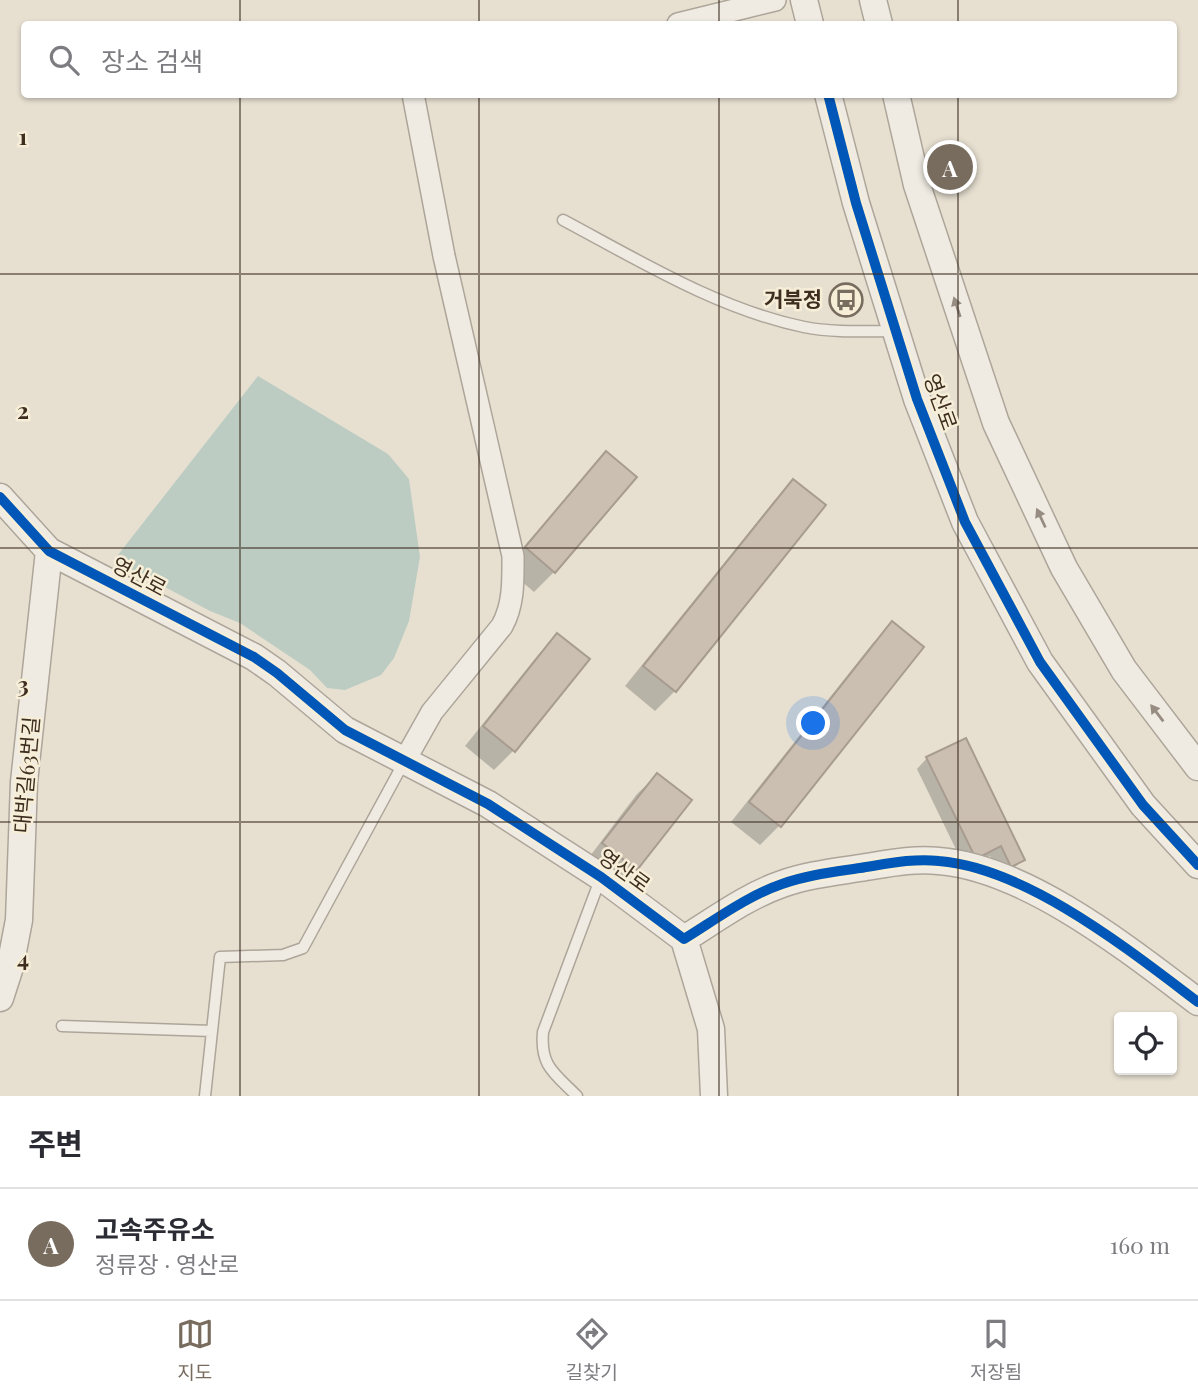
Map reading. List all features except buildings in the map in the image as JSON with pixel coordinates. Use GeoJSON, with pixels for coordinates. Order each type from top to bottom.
{"type":"FeatureCollection","features":[{"type":"Feature","properties":{"kind":"street"},"geometry":{"type":"LineString","coordinates":[[690,21],[775,0]]}},
{"type":"Feature","properties":{"kind":"street"},"geometry":{"type":"LineString","coordinates":[[804,0],[809,21]]}},
{"type":"Feature","properties":{"kind":"street"},"geometry":{"type":"LineString","coordinates":[[873,0],[878,21]]}},
{"type":"Feature","properties":{"kind":"street"},"geometry":{"type":"LineString","coordinates":[[405,760],[432,712],[502,626],[510,613],[513,586],[513,556],[444,256],[414,98]]}},
{"type":"Feature","properties":{"kind":"street","name":"영산로"},"geometry":{"type":"LineString","coordinates":[[829,98],[856,203],[895,331],[917,399],[965,522],[1040,662],[1143,805],[1198,865]]}},
{"type":"Feature","properties":{"kind":"street"},"geometry":{"type":"LineString","coordinates":[[897,98],[917,185],[996,423],[1064,568],[1124,670],[1198,767]]}},
{"type":"Feature","properties":{"kind":"street"},"geometry":{"type":"LineString","coordinates":[[0,497],[49,551]]}},
{"type":"Feature","properties":{"kind":"street","name":"영산로"},"geometry":{"type":"LineString","coordinates":[[49,551],[254,657],[345,730],[488,804],[601,877],[684,939]]}},
{"type":"Feature","properties":{"kind":"street","name":"대박길63번길"},"geometry":{"type":"LineString","coordinates":[[0,998],[10,967],[19,920],[24,782],[49,551]]}},
{"type":"Feature","properties":{"kind":"street"},"geometry":{"type":"LineString","coordinates":[[714,1096],[711,1029],[684,939],[740,904],[780,884],[821,874],[904,862],[942,861],[1008,878],[1076,915],[1198,1002]]}},
{"type":"Feature","properties":{"kind":"lane"},"geometry":{"type":"LineString","coordinates":[[563,220],[700,292],[759,314],[805,327],[839,331],[895,331]]}},
{"type":"Feature","properties":{"kind":"lane"},"geometry":{"type":"LineString","coordinates":[[205,1096],[220,957],[284,955],[303,948],[405,760]]}},
{"type":"Feature","properties":{"kind":"lane"},"geometry":{"type":"LineString","coordinates":[[576,1096],[549,1069],[542,1050],[543,1032],[601,877]]}},
{"type":"Feature","properties":{"kind":"lane"},"geometry":{"type":"LineString","coordinates":[[62,1026],[212,1031]]}},
{"type":"Feature","properties":{"kind":"shaded area"},"geometry":{"type":"Polygon","coordinates":[[[258,376],[388,454],[409,479],[420,557],[409,621],[394,658],[381,675],[345,690],[327,688],[310,670],[240,623],[210,611],[114,560],[258,376]]]}},
{"type":"Feature","properties":{"kind":"cycle path"},"geometry":{"type":"LineString","coordinates":[[829,98],[856,203],[917,399],[965,522],[1040,662],[1143,805],[1198,865]]}},
{"type":"Feature","properties":{"kind":"cycle path"},"geometry":{"type":"LineString","coordinates":[[0,497],[49,551],[254,657],[345,730],[488,804],[601,877],[684,939],[744,902],[791,881],[899,862],[939,861],[973,867],[1041,895],[1109,936],[1198,1002]]}},
{"type":"Feature","properties":{"kind":"place","name":"고속주유소"},"geometry":{"type":"Point","coordinates":[950,167]}},
{"type":"Feature","properties":{"kind":"place","name":"거북정"},"geometry":{"type":"Point","coordinates":[846,300]}}]}
